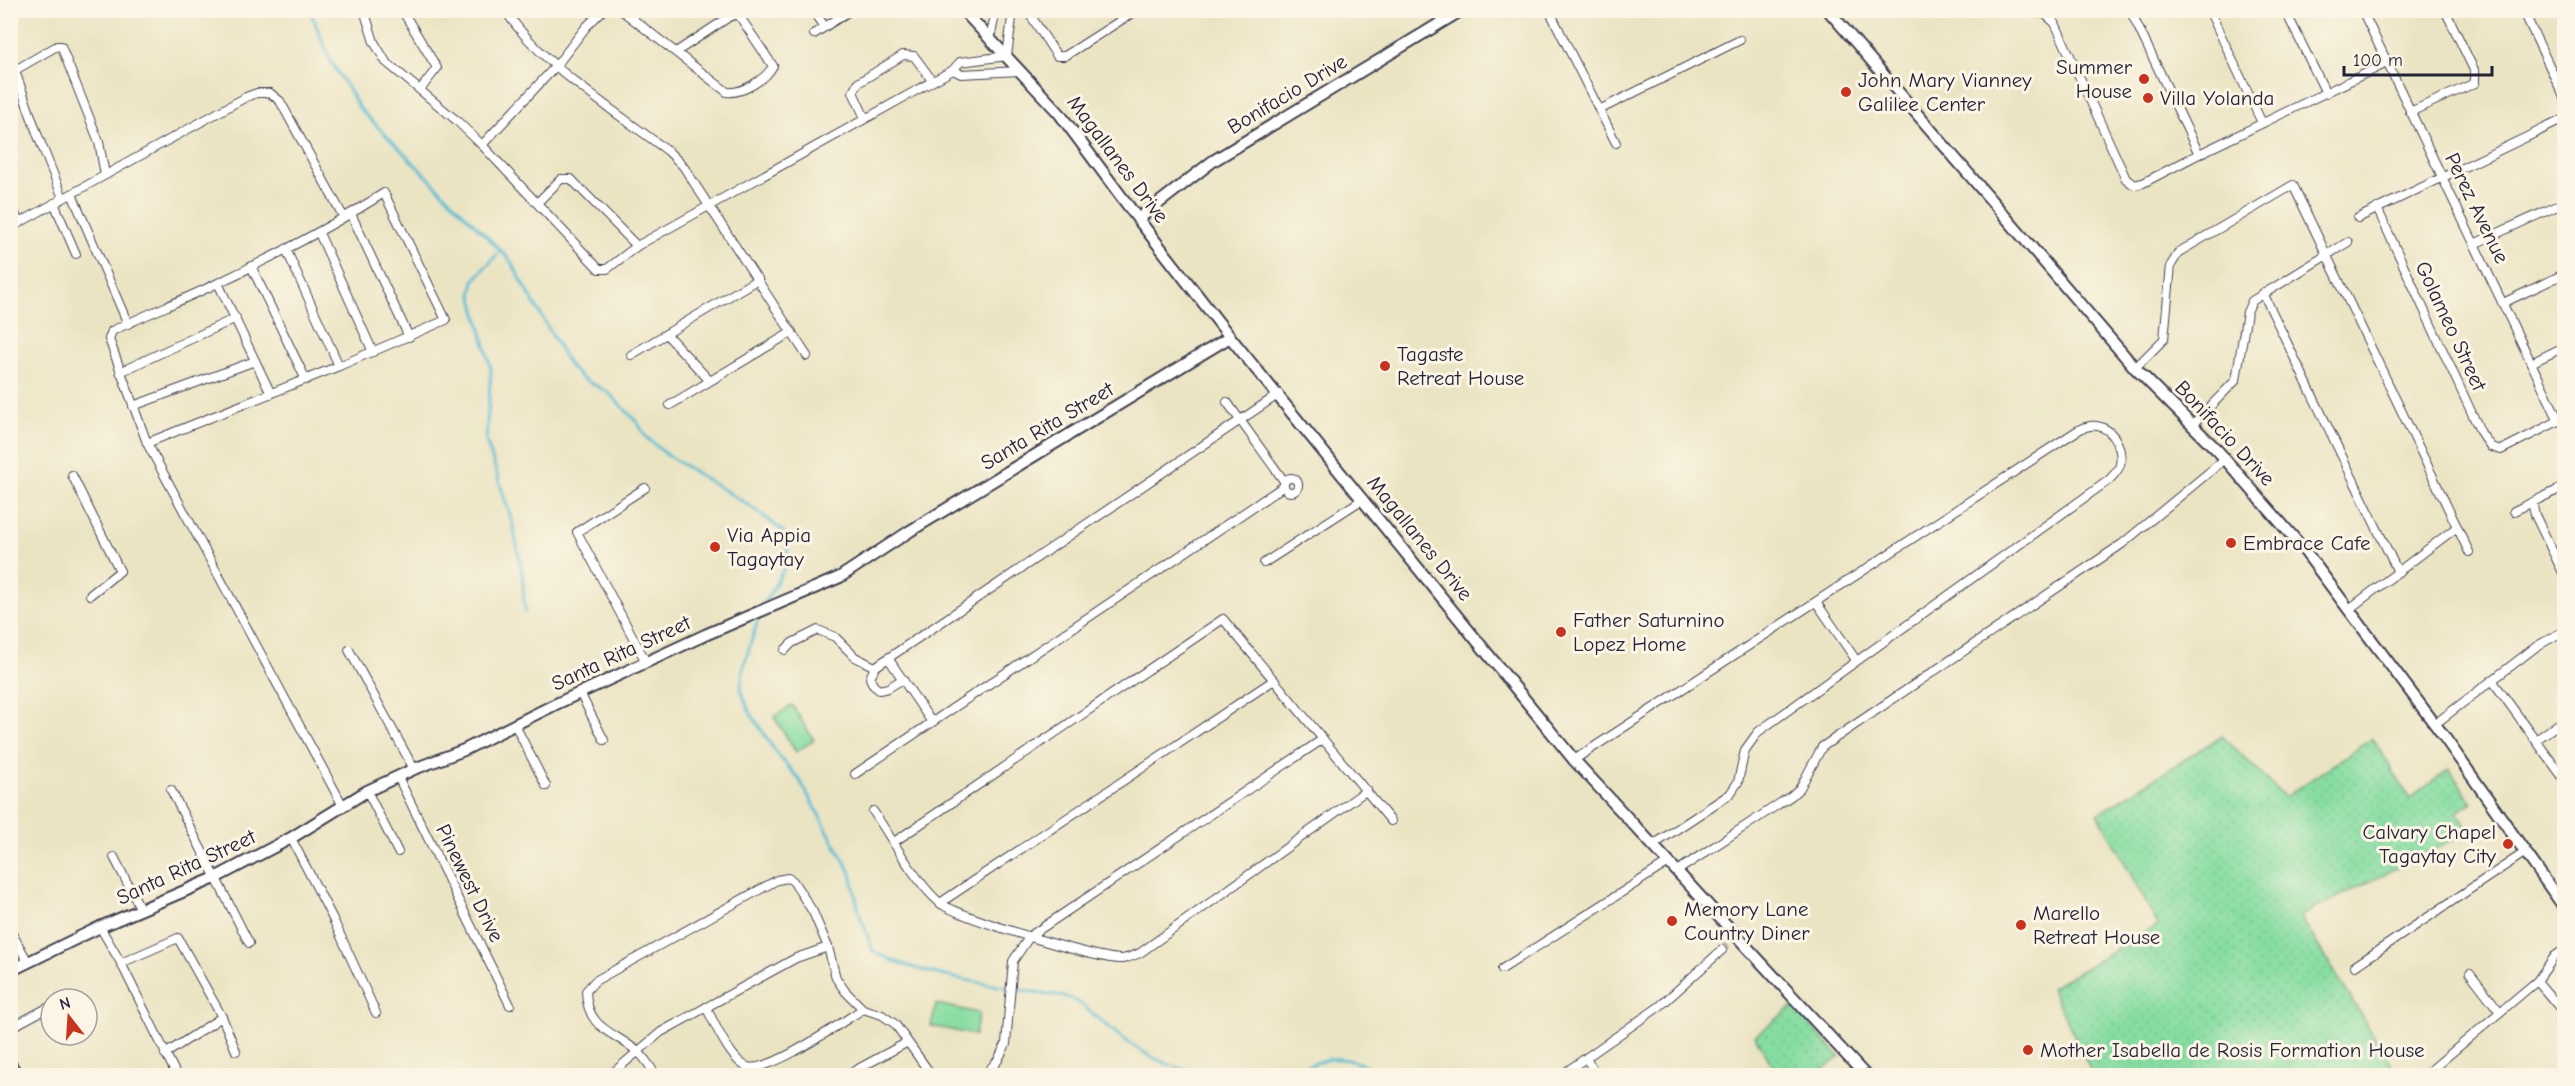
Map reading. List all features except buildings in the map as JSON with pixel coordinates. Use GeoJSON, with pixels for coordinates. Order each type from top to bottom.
{"type":"FeatureCollection","features":[{"type":"Feature","properties":{"kind":"street"},"geometry":{"type":"LineString","coordinates":[[364,10],[375,42],[386,62],[482,145],[598,269],[607,269],[637,246],[953,70],[960,62],[1007,56],[1013,10]]}},
{"type":"Feature","properties":{"kind":"street"},"geometry":{"type":"LineString","coordinates":[[402,10],[437,68],[420,90]]}},
{"type":"Feature","properties":{"kind":"street"},"geometry":{"type":"LineString","coordinates":[[505,10],[516,28],[556,66],[668,151],[683,166],[710,204],[807,356]]}},
{"type":"Feature","properties":{"kind":"street"},"geometry":{"type":"LineString","coordinates":[[482,145],[556,66],[586,27],[603,10]]}},
{"type":"Feature","properties":{"kind":"street"},"geometry":{"type":"LineString","coordinates":[[621,10],[726,92],[735,93],[769,74],[773,66],[738,14],[729,16],[676,52]]}},
{"type":"Feature","properties":{"kind":"street"},"geometry":{"type":"LineString","coordinates":[[813,10],[825,27]]}},
{"type":"Feature","properties":{"kind":"street","name":"Magallanes Drive"},"geometry":{"type":"LineString","coordinates":[[963,10],[1059,113],[1230,337],[1279,394],[1574,760],[1866,1076]]}},
{"type":"Feature","properties":{"kind":"street"},"geometry":{"type":"LineString","coordinates":[[990,39],[996,10]]}},
{"type":"Feature","properties":{"kind":"street"},"geometry":{"type":"LineString","coordinates":[[1027,10],[1057,56],[1065,56],[1137,10]]}},
{"type":"Feature","properties":{"kind":"street","name":"Bonifacio Drive"},"geometry":{"type":"LineString","coordinates":[[1138,219],[1213,161],[1462,10]]}},
{"type":"Feature","properties":{"kind":"street"},"geometry":{"type":"LineString","coordinates":[[1549,10],[1616,144]]}},
{"type":"Feature","properties":{"kind":"street","name":"Bonifacio Drive"},"geometry":{"type":"LineString","coordinates":[[1827,10],[2135,369],[2193,424],[2301,546],[2435,724],[2524,853],[2565,907]]}},
{"type":"Feature","properties":{"kind":"street"},"geometry":{"type":"LineString","coordinates":[[2130,10],[2199,154]]}},
{"type":"Feature","properties":{"kind":"street"},"geometry":{"type":"LineString","coordinates":[[2209,10],[2262,123]]}},
{"type":"Feature","properties":{"kind":"street"},"geometry":{"type":"LineString","coordinates":[[2285,10],[2326,93]]}},
{"type":"Feature","properties":{"kind":"street","name":"Perez Avenue"},"geometry":{"type":"LineString","coordinates":[[2362,10],[2531,363],[2562,419]]}},
{"type":"Feature","properties":{"kind":"street"},"geometry":{"type":"LineString","coordinates":[[2410,112],[2475,83],[2475,72],[2445,10]]}},
{"type":"Feature","properties":{"kind":"street"},"geometry":{"type":"LineString","coordinates":[[2523,10],[2565,97]]}},
{"type":"Feature","properties":{"kind":"street"},"geometry":{"type":"LineString","coordinates":[[814,34],[846,12]]}},
{"type":"Feature","properties":{"kind":"street"},"geometry":{"type":"LineString","coordinates":[[2036,13],[2045,14],[2055,23],[2126,179],[2134,185],[2143,183],[2387,63]]}},
{"type":"Feature","properties":{"kind":"street"},"geometry":{"type":"LineString","coordinates":[[1599,110],[1740,40]]}},
{"type":"Feature","properties":{"kind":"street"},"geometry":{"type":"LineString","coordinates":[[63,198],[13,72],[57,46],[61,46],[99,142],[105,175]]}},
{"type":"Feature","properties":{"kind":"street"},"geometry":{"type":"LineString","coordinates":[[865,118],[853,92],[858,83],[903,55],[914,56],[932,80]]}},
{"type":"Feature","properties":{"kind":"street"},"geometry":{"type":"LineString","coordinates":[[953,70],[961,74],[1020,71]]}},
{"type":"Feature","properties":{"kind":"street"},"geometry":{"type":"LineString","coordinates":[[10,228],[246,97],[257,93],[270,93],[280,100],[347,215],[409,337]]}},
{"type":"Feature","properties":{"kind":"street"},"geometry":{"type":"LineString","coordinates":[[2358,218],[2565,119]]}},
{"type":"Feature","properties":{"kind":"street"},"geometry":{"type":"LineString","coordinates":[[537,203],[561,179],[571,179],[637,246]]}},
{"type":"Feature","properties":{"kind":"street"},"geometry":{"type":"LineString","coordinates":[[2135,369],[2164,339],[2171,265],[2179,252],[2293,185],[2469,552]]}},
{"type":"Feature","properties":{"kind":"street"},"geometry":{"type":"LineString","coordinates":[[147,443],[306,380],[446,320],[384,193],[319,233],[109,334],[120,372],[147,443],[343,806]]}},
{"type":"Feature","properties":{"kind":"street"},"geometry":{"type":"LineString","coordinates":[[72,194],[128,324]]}},
{"type":"Feature","properties":{"kind":"street"},"geometry":{"type":"LineString","coordinates":[[10,202],[19,223]]}},
{"type":"Feature","properties":{"kind":"street"},"geometry":{"type":"LineString","coordinates":[[54,203],[76,255]]}},
{"type":"Feature","properties":{"kind":"street"},"geometry":{"type":"LineString","coordinates":[[2474,244],[2565,203]]}},
{"type":"Feature","properties":{"kind":"street","name":"Golameo Street"},"geometry":{"type":"LineString","coordinates":[[2377,208],[2481,433],[2491,447],[2501,450],[2562,419]]}},
{"type":"Feature","properties":{"kind":"street"},"geometry":{"type":"LineString","coordinates":[[319,233],[373,352]]}},
{"type":"Feature","properties":{"kind":"street"},"geometry":{"type":"LineString","coordinates":[[2193,424],[2236,380],[2247,312],[2252,301],[2348,242]]}},
{"type":"Feature","properties":{"kind":"street"},"geometry":{"type":"LineString","coordinates":[[286,249],[339,366]]}},
{"type":"Feature","properties":{"kind":"street"},"geometry":{"type":"LineString","coordinates":[[251,266],[306,380]]}},
{"type":"Feature","properties":{"kind":"street"},"geometry":{"type":"LineString","coordinates":[[2503,303],[2565,274]]}},
{"type":"Feature","properties":{"kind":"street"},"geometry":{"type":"LineString","coordinates":[[631,355],[758,279]]}},
{"type":"Feature","properties":{"kind":"street"},"geometry":{"type":"LineString","coordinates":[[218,283],[271,394]]}},
{"type":"Feature","properties":{"kind":"street"},"geometry":{"type":"LineString","coordinates":[[2263,293],[2398,572]]}},
{"type":"Feature","properties":{"kind":"street"},"geometry":{"type":"LineString","coordinates":[[120,372],[236,318]]}},
{"type":"Feature","properties":{"kind":"street"},"geometry":{"type":"LineString","coordinates":[[670,405],[792,332]]}},
{"type":"Feature","properties":{"kind":"street"},"geometry":{"type":"LineString","coordinates":[[666,334],[709,380]]}},
{"type":"Feature","properties":{"kind":"street","name":"Santa Rita Street"},"geometry":{"type":"LineString","coordinates":[[10,971],[100,927],[215,878],[291,838],[367,791],[414,769],[464,750],[646,662],[840,577],[910,531],[1230,337]]}},
{"type":"Feature","properties":{"kind":"street"},"geometry":{"type":"LineString","coordinates":[[2531,363],[2565,347]]}},
{"type":"Feature","properties":{"kind":"street"},"geometry":{"type":"LineString","coordinates":[[133,406],[255,361]]}},
{"type":"Feature","properties":{"kind":"street"},"geometry":{"type":"LineString","coordinates":[[903,679],[888,688],[879,690],[870,678],[875,667],[1279,394]]}},
{"type":"Feature","properties":{"kind":"street"},"geometry":{"type":"LineString","coordinates":[[855,774],[1284,483],[1227,402]]}},
{"type":"Feature","properties":{"kind":"street"},"geometry":{"type":"LineString","coordinates":[[1574,760],[2069,436],[2087,426],[2105,428],[2117,440],[2121,453],[2119,468],[2109,480],[1758,732],[1745,750],[1738,782],[1730,794],[1653,845]]}},
{"type":"Feature","properties":{"kind":"street"},"geometry":{"type":"LineString","coordinates":[[1677,871],[1800,788],[1822,747],[2122,544],[2225,459]]}},
{"type":"Feature","properties":{"kind":"street"},"geometry":{"type":"LineString","coordinates":[[72,475],[120,571],[90,595]]}},
{"type":"Feature","properties":{"kind":"street"},"geometry":{"type":"LineString","coordinates":[[2514,511],[2565,487]]}},
{"type":"Feature","properties":{"kind":"street"},"geometry":{"type":"LineString","coordinates":[[645,488],[577,532],[646,662]]}},
{"type":"Feature","properties":{"kind":"street"},"geometry":{"type":"LineString","coordinates":[[1264,563],[1362,499]]}},
{"type":"Feature","properties":{"kind":"street"},"geometry":{"type":"LineString","coordinates":[[2532,502],[2535,515],[2565,575]]}},
{"type":"Feature","properties":{"kind":"street"},"geometry":{"type":"LineString","coordinates":[[2348,610],[2457,527]]}},
{"type":"Feature","properties":{"kind":"street"},"geometry":{"type":"LineString","coordinates":[[1816,602],[1856,660]]}},
{"type":"Feature","properties":{"kind":"street"},"geometry":{"type":"LineString","coordinates":[[894,842],[1223,619],[1368,790],[1391,821]]}},
{"type":"Feature","properties":{"kind":"street"},"geometry":{"type":"LineString","coordinates":[[785,650],[792,643],[818,630],[835,637],[855,657],[875,667]]}},
{"type":"Feature","properties":{"kind":"street"},"geometry":{"type":"LineString","coordinates":[[2435,724],[2537,646],[2565,631]]}},
{"type":"Feature","properties":{"kind":"street"},"geometry":{"type":"LineString","coordinates":[[349,650],[414,769]]}},
{"type":"Feature","properties":{"kind":"street"},"geometry":{"type":"LineString","coordinates":[[888,658],[931,721]]}},
{"type":"Feature","properties":{"kind":"street"},"geometry":{"type":"LineString","coordinates":[[940,903],[1274,680]]}},
{"type":"Feature","properties":{"kind":"street"},"geometry":{"type":"LineString","coordinates":[[2492,680],[2565,779]]}},
{"type":"Feature","properties":{"kind":"street"},"geometry":{"type":"LineString","coordinates":[[580,693],[604,740]]}},
{"type":"Feature","properties":{"kind":"street"},"geometry":{"type":"LineString","coordinates":[[2536,740],[2565,720]]}},
{"type":"Feature","properties":{"kind":"street"},"geometry":{"type":"LineString","coordinates":[[515,725],[546,786]]}},
{"type":"Feature","properties":{"kind":"street"},"geometry":{"type":"LineString","coordinates":[[984,1076],[998,1060],[1006,1044],[1013,961],[1030,936],[1323,739]]}},
{"type":"Feature","properties":{"kind":"street","name":"Pinewest Drive"},"geometry":{"type":"LineString","coordinates":[[398,777],[510,1005]]}},
{"type":"Feature","properties":{"kind":"street"},"geometry":{"type":"LineString","coordinates":[[171,790],[249,943]]}},
{"type":"Feature","properties":{"kind":"street"},"geometry":{"type":"LineString","coordinates":[[873,811],[926,887],[940,903],[960,914],[1030,936],[1103,957],[1123,959],[1140,953],[1368,790]]}},
{"type":"Feature","properties":{"kind":"street"},"geometry":{"type":"LineString","coordinates":[[367,791],[398,852]]}},
{"type":"Feature","properties":{"kind":"street"},"geometry":{"type":"LineString","coordinates":[[291,838],[332,917],[376,1013]]}},
{"type":"Feature","properties":{"kind":"street"},"geometry":{"type":"LineString","coordinates":[[2355,966],[2524,853]]}},
{"type":"Feature","properties":{"kind":"street"},"geometry":{"type":"LineString","coordinates":[[114,857],[141,910]]}},
{"type":"Feature","properties":{"kind":"street"},"geometry":{"type":"LineString","coordinates":[[1502,969],[1669,862]]}},
{"type":"Feature","properties":{"kind":"street"},"geometry":{"type":"LineString","coordinates":[[656,1076],[639,1053],[592,1018],[586,1002],[586,991],[595,981],[777,880],[788,878],[793,881],[813,912],[828,947],[836,978],[845,992],[863,1009],[882,1015],[895,1024],[906,1043],[932,1076]]}},
{"type":"Feature","properties":{"kind":"street"},"geometry":{"type":"LineString","coordinates":[[100,927],[121,963],[177,1076]]}},
{"type":"Feature","properties":{"kind":"street"},"geometry":{"type":"LineString","coordinates":[[10,930],[28,962]]}},
{"type":"Feature","properties":{"kind":"street"},"geometry":{"type":"LineString","coordinates":[[1729,943],[1738,935]]}},
{"type":"Feature","properties":{"kind":"street"},"geometry":{"type":"LineString","coordinates":[[121,963],[178,938],[222,1017],[237,1051]]}},
{"type":"Feature","properties":{"kind":"street"},"geometry":{"type":"LineString","coordinates":[[609,1076],[639,1053],[661,1032],[796,958],[828,947]]}},
{"type":"Feature","properties":{"kind":"street"},"geometry":{"type":"LineString","coordinates":[[1560,1076],[1660,1006],[1722,950]]}},
{"type":"Feature","properties":{"kind":"street"},"geometry":{"type":"LineString","coordinates":[[2424,1076],[2537,981],[2555,956],[2565,950]]}},
{"type":"Feature","properties":{"kind":"street"},"geometry":{"type":"LineString","coordinates":[[2470,973],[2500,1012]]}},
{"type":"Feature","properties":{"kind":"street"},"geometry":{"type":"LineString","coordinates":[[2537,981],[2565,1013]]}},
{"type":"Feature","properties":{"kind":"street"},"geometry":{"type":"LineString","coordinates":[[706,1007],[739,1061],[748,1066],[759,1067],[810,1043],[863,1009]]}},
{"type":"Feature","properties":{"kind":"street"},"geometry":{"type":"LineString","coordinates":[[10,1028],[39,1012]]}},
{"type":"Feature","properties":{"kind":"street"},"geometry":{"type":"LineString","coordinates":[[165,1054],[222,1017]]}},
{"type":"Feature","properties":{"kind":"street"},"geometry":{"type":"LineString","coordinates":[[845,1076],[906,1043]]}},
{"type":"Feature","properties":{"kind":"street"},"geometry":{"type":"LineString","coordinates":[[1586,1058],[1597,1076]]}},
{"type":"Feature","properties":{"kind":"street"},"geometry":{"type":"LineString","coordinates":[[10,1064],[18,1076]]}},
{"type":"Feature","properties":{"kind":"green space"},"geometry":{"type":"Polygon","coordinates":[[[792,705],[814,740],[796,752],[774,717],[792,705]]]}},
{"type":"Feature","properties":{"kind":"green space"},"geometry":{"type":"Polygon","coordinates":[[[2222,736],[2285,797],[2373,738],[2410,799],[2449,769],[2472,802],[2457,812],[2470,832],[2300,916],[2398,1075],[2093,1075],[2051,988],[2158,925],[2098,814],[2222,736]]]}},
{"type":"Feature","properties":{"kind":"green space"},"geometry":{"type":"Polygon","coordinates":[[[936,1004],[979,1013],[975,1035],[931,1026],[936,1004]]]}},
{"type":"Feature","properties":{"kind":"green space"},"geometry":{"type":"Polygon","coordinates":[[[1793,1006],[1840,1057],[1815,1075],[1778,1075],[1755,1036],[1793,1006]]]}},
{"type":"Feature","properties":{"kind":"waterway"},"geometry":{"type":"LineString","coordinates":[[310,10],[330,60],[360,109],[510,260],[570,367],[583,379],[608,392],[637,422],[646,437],[667,455],[750,506],[784,532],[789,560],[764,604]]}},
{"type":"Feature","properties":{"kind":"waterway"},"geometry":{"type":"LineString","coordinates":[[501,250],[474,280],[472,294],[491,369],[486,440],[512,521],[522,571],[525,612]]}},
{"type":"Feature","properties":{"kind":"waterway"},"geometry":{"type":"LineString","coordinates":[[758,619],[743,669],[741,689],[748,709],[777,754],[799,779],[851,873],[859,912],[873,951],[908,966],[948,977],[1071,999],[1083,1005],[1132,1045],[1154,1058],[1179,1068],[1216,1074],[1268,1076],[1292,1073],[1321,1061],[1338,1059],[1363,1065],[1386,1076]]}},
{"type":"Feature","properties":{"kind":"tunnel"},"geometry":{"type":"LineString","coordinates":[[1722,950],[1729,943]]}},
{"type":"Feature","properties":{"kind":"place","name":"Summer House"},"geometry":{"type":"Point","coordinates":[2144,79]}},
{"type":"Feature","properties":{"kind":"place","name":"John Mary Vianney Galilee Center"},"geometry":{"type":"Point","coordinates":[1846,92]}},
{"type":"Feature","properties":{"kind":"place","name":"Villa Yolanda"},"geometry":{"type":"Point","coordinates":[2148,98]}},
{"type":"Feature","properties":{"kind":"place","name":"Tagaste Retreat House"},"geometry":{"type":"Point","coordinates":[1385,366]}},
{"type":"Feature","properties":{"kind":"place","name":"Embrace Cafe"},"geometry":{"type":"Point","coordinates":[2231,543]}},
{"type":"Feature","properties":{"kind":"place","name":"Via Appia Tagaytay"},"geometry":{"type":"Point","coordinates":[715,547]}},
{"type":"Feature","properties":{"kind":"place","name":"Father Saturnino Lopez Home"},"geometry":{"type":"Point","coordinates":[1561,632]}},
{"type":"Feature","properties":{"kind":"place","name":"Calvary Chapel Tagaytay City"},"geometry":{"type":"Point","coordinates":[2508,844]}},
{"type":"Feature","properties":{"kind":"place","name":"Memory Lane Country Diner"},"geometry":{"type":"Point","coordinates":[1672,921]}},
{"type":"Feature","properties":{"kind":"place","name":"Marello Retreat House"},"geometry":{"type":"Point","coordinates":[2021,925]}},
{"type":"Feature","properties":{"kind":"place","name":"Mother Isabella de Rosis Formation House"},"geometry":{"type":"Point","coordinates":[2028,1050]}}]}
